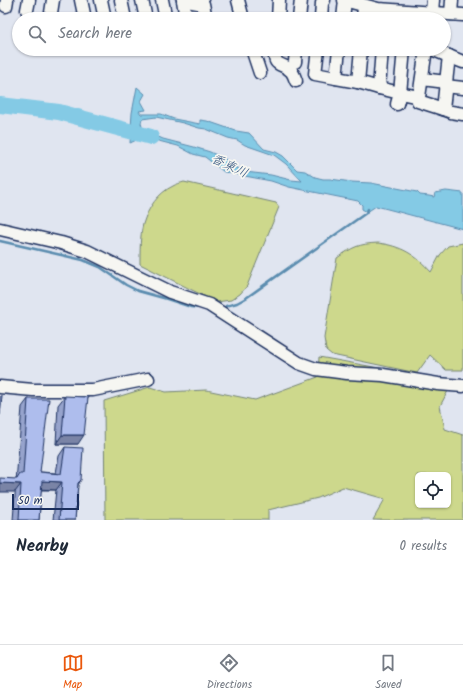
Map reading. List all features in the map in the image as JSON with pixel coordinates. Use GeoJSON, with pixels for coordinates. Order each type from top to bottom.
{"type":"FeatureCollection","features":[{"type":"Feature","properties":{"kind":"street"},"geometry":{"type":"LineString","coordinates":[[53,12],[54,0]]}},
{"type":"Feature","properties":{"kind":"street"},"geometry":{"type":"LineString","coordinates":[[81,0],[84,12]]}},
{"type":"Feature","properties":{"kind":"street"},"geometry":{"type":"LineString","coordinates":[[101,0],[104,12]]}},
{"type":"Feature","properties":{"kind":"street"},"geometry":{"type":"LineString","coordinates":[[121,0],[124,12]]}},
{"type":"Feature","properties":{"kind":"street"},"geometry":{"type":"LineString","coordinates":[[142,0],[145,12]]}},
{"type":"Feature","properties":{"kind":"street"},"geometry":{"type":"LineString","coordinates":[[162,0],[165,12]]}},
{"type":"Feature","properties":{"kind":"street"},"geometry":{"type":"LineString","coordinates":[[185,12],[183,0],[203,4],[205,12]]}},
{"type":"Feature","properties":{"kind":"street"},"geometry":{"type":"LineString","coordinates":[[238,0],[241,12]]}},
{"type":"Feature","properties":{"kind":"street"},"geometry":{"type":"LineString","coordinates":[[278,12],[279,0]]}},
{"type":"Feature","properties":{"kind":"street"},"geometry":{"type":"LineString","coordinates":[[300,12],[301,0]]}},
{"type":"Feature","properties":{"kind":"street"},"geometry":{"type":"LineString","coordinates":[[321,12],[322,3],[324,0]]}},
{"type":"Feature","properties":{"kind":"street"},"geometry":{"type":"LineString","coordinates":[[343,12],[344,0],[370,4],[388,9],[424,12]]}},
{"type":"Feature","properties":{"kind":"street"},"geometry":{"type":"LineString","coordinates":[[433,0],[443,12]]}},
{"type":"Feature","properties":{"kind":"street"},"geometry":{"type":"LineString","coordinates":[[447,12],[452,0]]}},
{"type":"Feature","properties":{"kind":"street"},"geometry":{"type":"LineString","coordinates":[[254,56],[260,73]]}},
{"type":"Feature","properties":{"kind":"street"},"geometry":{"type":"LineString","coordinates":[[274,56],[276,61],[281,66],[292,72],[296,81]]}},
{"type":"Feature","properties":{"kind":"street"},"geometry":{"type":"LineString","coordinates":[[295,56],[295,62]]}},
{"type":"Feature","properties":{"kind":"street"},"geometry":{"type":"LineString","coordinates":[[317,56],[316,74],[358,82],[378,88],[398,98],[419,96]]}},
{"type":"Feature","properties":{"kind":"street"},"geometry":{"type":"LineString","coordinates":[[336,78],[338,56]]}},
{"type":"Feature","properties":{"kind":"street"},"geometry":{"type":"LineString","coordinates":[[358,82],[360,56]]}},
{"type":"Feature","properties":{"kind":"street"},"geometry":{"type":"LineString","coordinates":[[378,88],[381,56]]}},
{"type":"Feature","properties":{"kind":"street"},"geometry":{"type":"LineString","coordinates":[[398,98],[404,56]]}},
{"type":"Feature","properties":{"kind":"street"},"geometry":{"type":"LineString","coordinates":[[431,56],[422,79],[418,101],[451,112],[463,114]]}},
{"type":"Feature","properties":{"kind":"street"},"geometry":{"type":"LineString","coordinates":[[443,109],[449,56],[463,62]]}},
{"type":"Feature","properties":{"kind":"street"},"geometry":{"type":"LineString","coordinates":[[422,79],[463,88]]}},
{"type":"Feature","properties":{"kind":"street"},"geometry":{"type":"LineString","coordinates":[[0,228],[87,251],[170,292],[209,305],[299,363],[316,369],[347,373],[383,375],[438,384],[463,386]]}},
{"type":"Feature","properties":{"kind":"street"},"geometry":{"type":"LineString","coordinates":[[0,387],[33,390],[93,390],[148,378]]}},
{"type":"Feature","properties":{"kind":"green space"},"geometry":{"type":"Polygon","coordinates":[[[184,182],[276,203],[279,207],[247,286],[240,294],[231,300],[216,302],[140,264],[141,233],[148,212],[158,197],[174,185],[184,182]]]}},
{"type":"Feature","properties":{"kind":"green space"},"geometry":{"type":"Polygon","coordinates":[[[378,243],[394,246],[407,252],[419,260],[431,272],[440,255],[448,246],[463,243],[463,370],[446,370],[430,355],[417,373],[332,355],[326,350],[324,338],[337,258],[356,247],[365,244],[378,243]]]}},
{"type":"Feature","properties":{"kind":"green space"},"geometry":{"type":"Polygon","coordinates":[[[319,357],[418,375],[448,391],[440,406],[445,429],[463,435],[463,520],[373,520],[385,499],[343,487],[318,498],[268,510],[268,520],[105,520],[104,401],[150,387],[166,392],[206,390],[255,400],[318,377],[319,357]]]}},
{"type":"Feature","properties":{"kind":"water"},"geometry":{"type":"Polygon","coordinates":[[[137,87],[145,94],[141,101],[146,110],[139,111],[141,114],[161,114],[174,119],[200,124],[200,120],[207,121],[236,131],[249,133],[264,149],[276,152],[283,156],[297,170],[305,171],[315,177],[371,183],[434,197],[435,193],[446,191],[463,193],[463,229],[376,206],[367,212],[362,209],[362,205],[358,201],[224,172],[205,157],[193,154],[178,146],[143,137],[130,143],[132,113],[137,87]],[[156,117],[142,119],[141,123],[143,130],[163,139],[210,152],[225,159],[235,167],[245,172],[302,181],[286,164],[274,155],[206,129],[156,117]]]}},
{"type":"Feature","properties":{"kind":"building"},"geometry":{"type":"Polygon","coordinates":[[[0,396],[2,396],[0,415],[0,396]]]}},
{"type":"Feature","properties":{"kind":"building"},"geometry":{"type":"Polygon","coordinates":[[[65,396],[88,397],[84,435],[62,435],[65,396]]]}},
{"type":"Feature","properties":{"kind":"building"},"geometry":{"type":"Polygon","coordinates":[[[28,399],[49,399],[40,472],[61,474],[65,447],[83,448],[81,480],[78,483],[75,520],[59,520],[62,482],[42,481],[39,520],[19,520],[21,484],[0,483],[0,478],[17,479],[20,474],[23,474],[28,399]]]}},
{"type":"Feature","properties":{"kind":"waterway","name":"香東川"},"geometry":{"type":"LineString","coordinates":[[0,105],[59,112],[151,137]]}},
{"type":"Feature","properties":{"kind":"waterway"},"geometry":{"type":"LineString","coordinates":[[226,306],[237,303],[246,298],[366,213],[368,209]]}},
{"type":"Feature","properties":{"kind":"waterway"},"geometry":{"type":"LineString","coordinates":[[0,241],[83,260],[100,267],[126,285],[138,291],[191,307],[202,308]]}}]}
